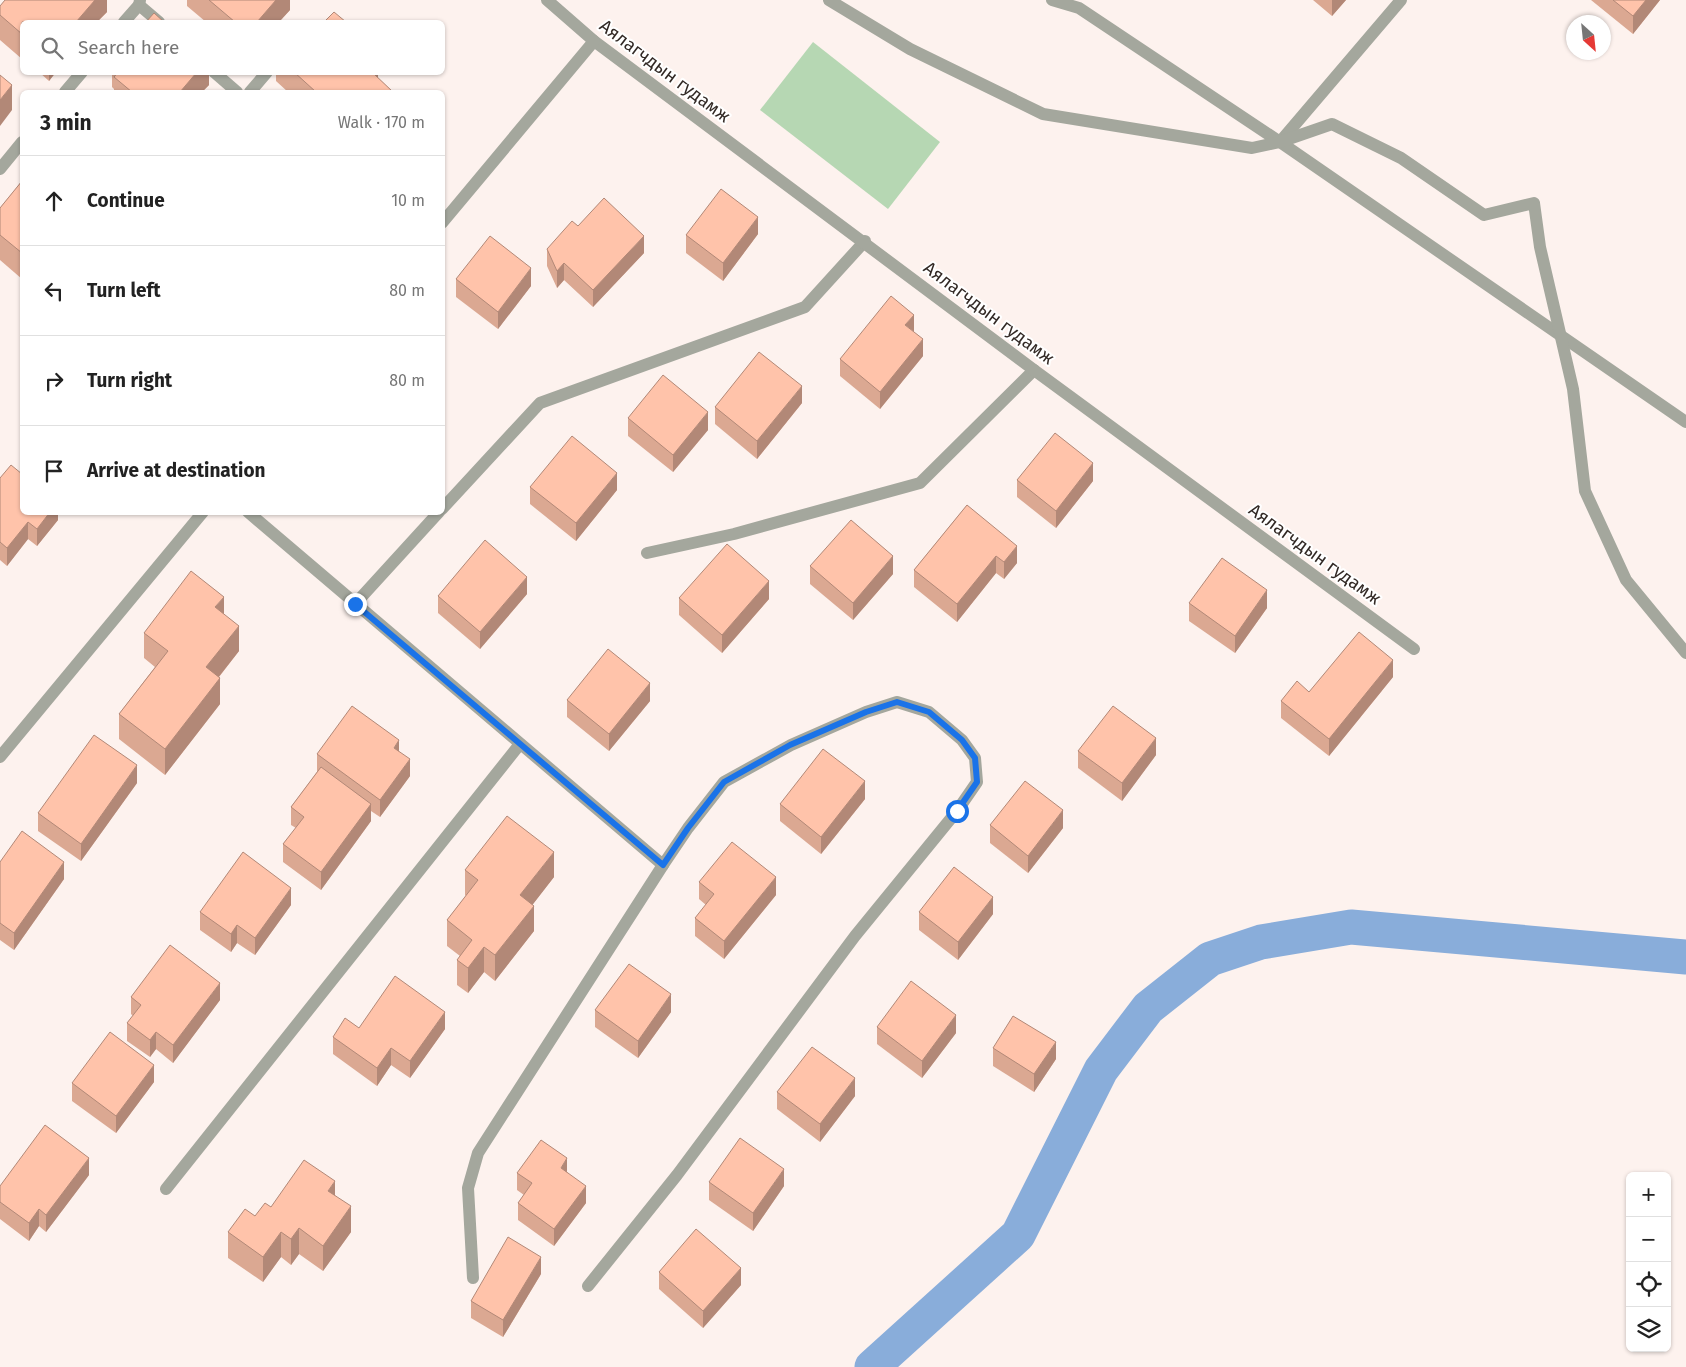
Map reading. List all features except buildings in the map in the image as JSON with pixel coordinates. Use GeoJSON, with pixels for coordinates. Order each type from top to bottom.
{"type":"FeatureCollection","features":[{"type":"Feature","properties":{"kind":"street","name":"Аялагчдын гудамж"},"geometry":{"type":"LineString","coordinates":[[547,0],[594,41],[865,241],[1034,370],[1414,649]]}},
{"type":"Feature","properties":{"kind":"street"},"geometry":{"type":"LineString","coordinates":[[829,0],[910,49],[1043,114],[1252,148],[1280,142],[1332,124],[1401,158],[1484,215],[1534,203],[1540,247],[1573,388],[1584,491],[1626,580],[1686,652]]}},
{"type":"Feature","properties":{"kind":"street"},"geometry":{"type":"LineString","coordinates":[[1052,0],[1082,4],[1686,422]]}},
{"type":"Feature","properties":{"kind":"street"},"geometry":{"type":"LineString","coordinates":[[1280,142],[1400,0]]}},
{"type":"Feature","properties":{"kind":"street"},"geometry":{"type":"LineString","coordinates":[[126,20],[139,2],[156,20]]}},
{"type":"Feature","properties":{"kind":"street"},"geometry":{"type":"LineString","coordinates":[[445,219],[594,41]]}},
{"type":"Feature","properties":{"kind":"street"},"geometry":{"type":"LineString","coordinates":[[67,90],[79,75]]}},
{"type":"Feature","properties":{"kind":"street"},"geometry":{"type":"LineString","coordinates":[[217,75],[235,90]]}},
{"type":"Feature","properties":{"kind":"street"},"geometry":{"type":"LineString","coordinates":[[252,90],[264,75]]}},
{"type":"Feature","properties":{"kind":"street"},"geometry":{"type":"LineString","coordinates":[[0,169],[20,144]]}},
{"type":"Feature","properties":{"kind":"street"},"geometry":{"type":"LineString","coordinates":[[445,506],[540,403],[805,308],[865,241]]}},
{"type":"Feature","properties":{"kind":"street"},"geometry":{"type":"LineString","coordinates":[[647,554],[734,534],[920,483],[1034,370]]}},
{"type":"Feature","properties":{"kind":"street"},"geometry":{"type":"LineString","coordinates":[[0,757],[201,515]]}},
{"type":"Feature","properties":{"kind":"street"},"geometry":{"type":"LineString","coordinates":[[251,515],[663,865]]}},
{"type":"Feature","properties":{"kind":"street"},"geometry":{"type":"LineString","coordinates":[[355,604],[436,515]]}},
{"type":"Feature","properties":{"kind":"street"},"geometry":{"type":"LineString","coordinates":[[473,1278],[468,1188],[478,1152],[663,865],[688,828],[724,782],[790,745],[866,712],[897,702],[929,712],[962,740],[975,758],[977,782],[957,811],[855,936],[678,1175],[588,1286]]}},
{"type":"Feature","properties":{"kind":"street"},"geometry":{"type":"LineString","coordinates":[[166,1189],[520,744]]}},
{"type":"Feature","properties":{"kind":"green space"},"geometry":{"type":"Polygon","coordinates":[[[813,42],[940,142],[888,209],[760,110],[813,42]]]}},
{"type":"Feature","properties":{"kind":"waterway"},"geometry":{"type":"LineString","coordinates":[[872,1367],[1018,1235],[1101,1070],[1148,1008],[1210,959],[1261,942],[1351,927],[1686,957]]}},
{"type":"Feature","properties":{"kind":"route"},"geometry":{"type":"LineString","coordinates":[[355,604],[663,865],[688,828],[724,782],[790,745],[866,712],[897,702],[929,712],[962,740],[975,758],[977,782],[957,811]]}}]}
